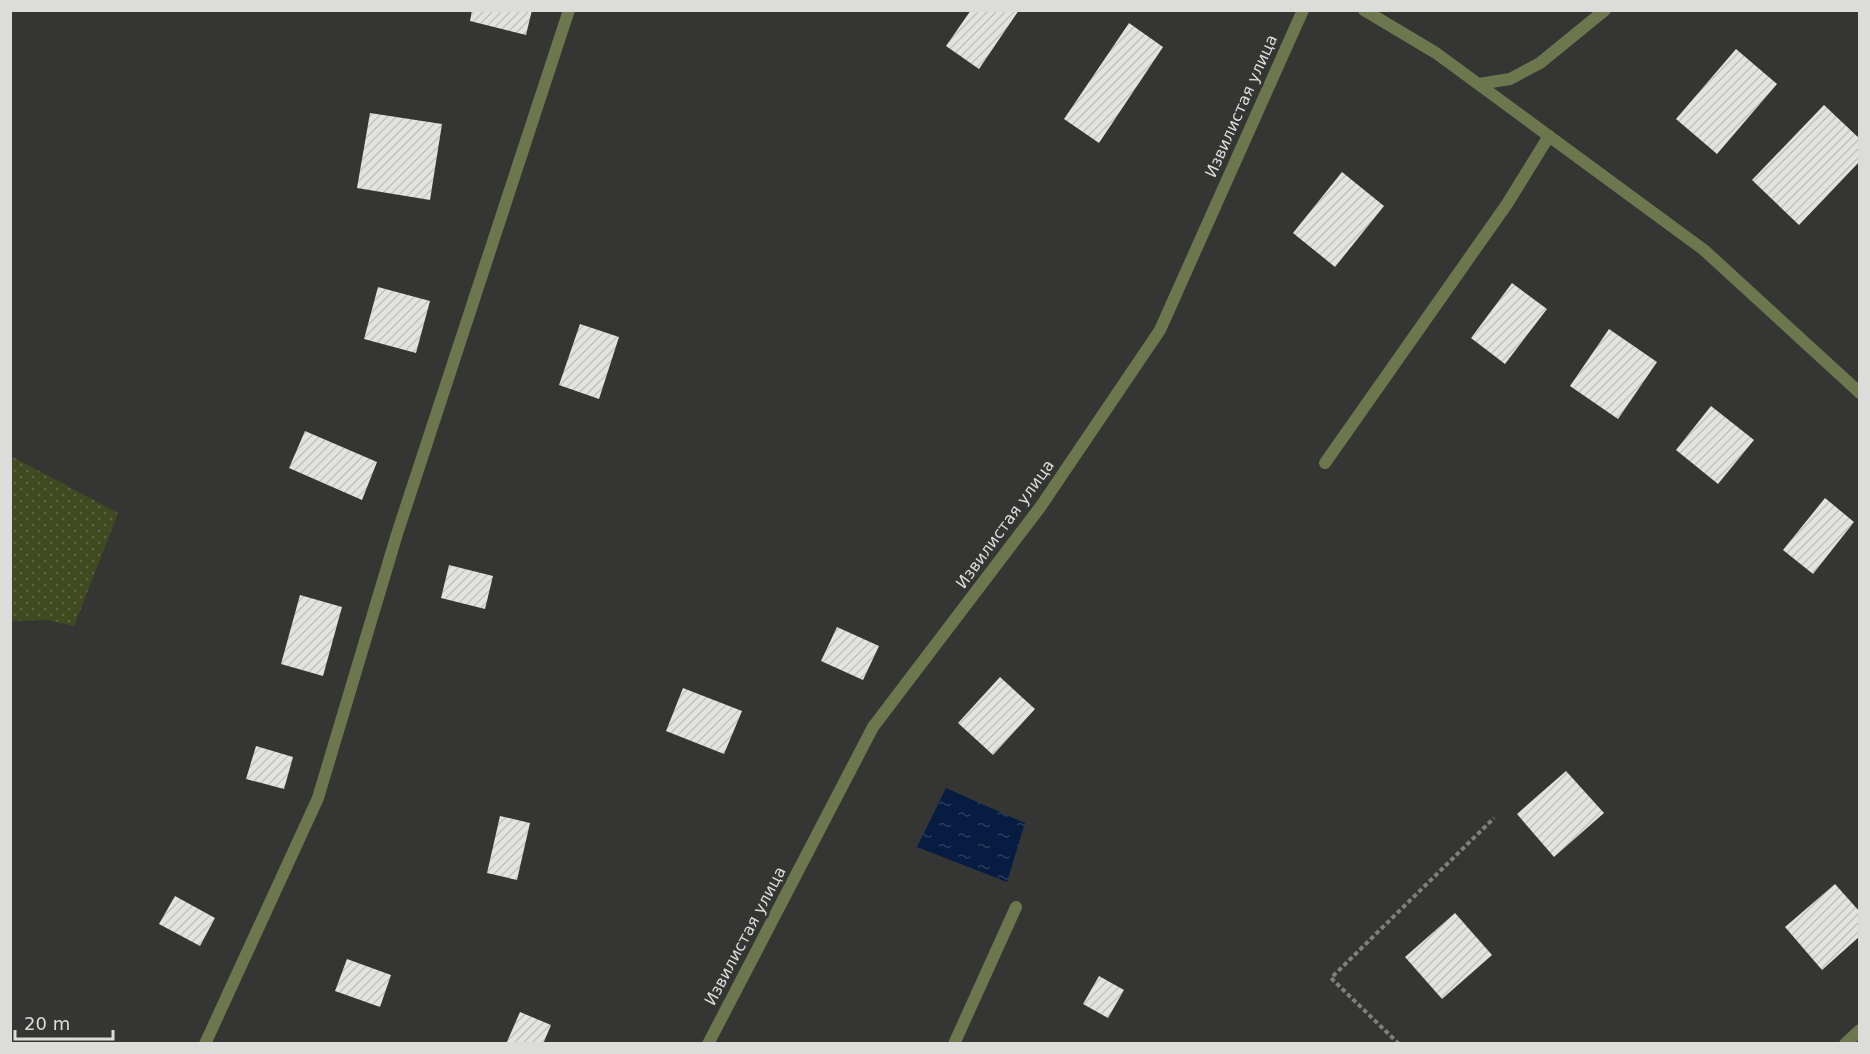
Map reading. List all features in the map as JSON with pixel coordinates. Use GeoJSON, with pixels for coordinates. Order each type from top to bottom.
{"type":"FeatureCollection","features":[{"type":"Feature","properties":{"kind":"street"},"geometry":{"type":"LineString","coordinates":[[205,1044],[318,798],[398,534],[569,10]]}},
{"type":"Feature","properties":{"kind":"street","name":"Извилистая улица"},"geometry":{"type":"LineString","coordinates":[[708,1044],[873,727],[1041,506],[1160,330],[1303,10]]}},
{"type":"Feature","properties":{"kind":"street"},"geometry":{"type":"LineString","coordinates":[[1364,10],[1436,53],[1704,250],[1860,393]]}},
{"type":"Feature","properties":{"kind":"street"},"geometry":{"type":"LineString","coordinates":[[1479,84],[1510,80],[1540,63],[1605,10]]}},
{"type":"Feature","properties":{"kind":"street"},"geometry":{"type":"LineString","coordinates":[[1325,463],[1507,204],[1549,136]]}},
{"type":"Feature","properties":{"kind":"street"},"geometry":{"type":"LineString","coordinates":[[954,1044],[1016,907]]}},
{"type":"Feature","properties":{"kind":"street"},"geometry":{"type":"LineString","coordinates":[[1845,1044],[1860,1030]]}},
{"type":"Feature","properties":{"kind":"path"},"geometry":{"type":"LineString","coordinates":[[1399,1044],[1331,978],[1494,818]]}},
{"type":"Feature","properties":{"kind":"green space"},"geometry":{"type":"Polygon","coordinates":[[[11,456],[118,513],[74,626],[47,620],[11,621],[11,456]]]}},
{"type":"Feature","properties":{"kind":"water"},"geometry":{"type":"Polygon","coordinates":[[[946,788],[1025,823],[1007,882],[917,847],[946,788]]]}},
{"type":"Feature","properties":{"kind":"building"},"geometry":{"type":"Polygon","coordinates":[[[472,10],[532,10],[526,35],[470,21],[472,10]]]}},
{"type":"Feature","properties":{"kind":"building"},"geometry":{"type":"Polygon","coordinates":[[[971,10],[1019,10],[979,69],[946,46],[971,10]]]}},
{"type":"Feature","properties":{"kind":"building"},"geometry":{"type":"Polygon","coordinates":[[[1129,23],[1163,47],[1099,143],[1064,119],[1129,23]]]}},
{"type":"Feature","properties":{"kind":"building"},"geometry":{"type":"Polygon","coordinates":[[[1736,49],[1777,84],[1717,154],[1676,119],[1736,49]]]}},
{"type":"Feature","properties":{"kind":"building"},"geometry":{"type":"Polygon","coordinates":[[[1824,105],[1860,139],[1860,161],[1799,225],[1752,180],[1824,105]]]}},
{"type":"Feature","properties":{"kind":"building"},"geometry":{"type":"Polygon","coordinates":[[[370,113],[442,124],[430,200],[357,188],[370,113]]]}},
{"type":"Feature","properties":{"kind":"building"},"geometry":{"type":"Polygon","coordinates":[[[1342,172],[1384,206],[1335,267],[1293,233],[1342,172]]]}},
{"type":"Feature","properties":{"kind":"building"},"geometry":{"type":"Polygon","coordinates":[[[1512,283],[1547,309],[1505,364],[1471,338],[1512,283]]]}},
{"type":"Feature","properties":{"kind":"building"},"geometry":{"type":"Polygon","coordinates":[[[378,287],[430,301],[416,353],[364,339],[378,287]]]}},
{"type":"Feature","properties":{"kind":"building"},"geometry":{"type":"Polygon","coordinates":[[[580,324],[619,337],[599,399],[559,385],[580,324]]]}},
{"type":"Feature","properties":{"kind":"building"},"geometry":{"type":"Polygon","coordinates":[[[1609,329],[1657,362],[1618,419],[1570,386],[1609,329]]]}},
{"type":"Feature","properties":{"kind":"building"},"geometry":{"type":"Polygon","coordinates":[[[1711,406],[1754,440],[1718,484],[1676,450],[1711,406]]]}},
{"type":"Feature","properties":{"kind":"building"},"geometry":{"type":"Polygon","coordinates":[[[305,431],[377,462],[362,500],[289,468],[305,431]]]}},
{"type":"Feature","properties":{"kind":"building"},"geometry":{"type":"Polygon","coordinates":[[[1825,498],[1854,522],[1813,574],[1783,550],[1825,498]]]}},
{"type":"Feature","properties":{"kind":"building"},"geometry":{"type":"Polygon","coordinates":[[[449,565],[493,576],[485,609],[441,598],[449,565]]]}},
{"type":"Feature","properties":{"kind":"building"},"geometry":{"type":"Polygon","coordinates":[[[300,595],[342,607],[323,676],[281,664],[300,595]]]}},
{"type":"Feature","properties":{"kind":"building"},"geometry":{"type":"Polygon","coordinates":[[[837,627],[879,646],[863,680],[821,661],[837,627]]]}},
{"type":"Feature","properties":{"kind":"building"},"geometry":{"type":"Polygon","coordinates":[[[1000,677],[1035,709],[993,755],[958,723],[1000,677]]]}},
{"type":"Feature","properties":{"kind":"building"},"geometry":{"type":"Polygon","coordinates":[[[683,688],[742,711],[724,754],[666,731],[683,688]]]}},
{"type":"Feature","properties":{"kind":"building"},"geometry":{"type":"Polygon","coordinates":[[[256,746],[293,757],[284,789],[246,779],[256,746]]]}},
{"type":"Feature","properties":{"kind":"building"},"geometry":{"type":"Polygon","coordinates":[[[1566,771],[1604,813],[1554,857],[1517,814],[1566,771]]]}},
{"type":"Feature","properties":{"kind":"building"},"geometry":{"type":"Polygon","coordinates":[[[500,816],[530,823],[517,880],[487,873],[500,816]]]}},
{"type":"Feature","properties":{"kind":"building"},"geometry":{"type":"Polygon","coordinates":[[[1835,884],[1860,912],[1860,936],[1822,970],[1785,927],[1835,884]]]}},
{"type":"Feature","properties":{"kind":"building"},"geometry":{"type":"Polygon","coordinates":[[[175,896],[215,918],[200,946],[159,924],[175,896]]]}},
{"type":"Feature","properties":{"kind":"building"},"geometry":{"type":"Polygon","coordinates":[[[1455,913],[1492,955],[1442,999],[1405,957],[1455,913]]]}},
{"type":"Feature","properties":{"kind":"building"},"geometry":{"type":"Polygon","coordinates":[[[347,959],[391,975],[380,1007],[335,991],[347,959]]]}},
{"type":"Feature","properties":{"kind":"building"},"geometry":{"type":"Polygon","coordinates":[[[1099,976],[1124,990],[1108,1018],[1083,1004],[1099,976]]]}},
{"type":"Feature","properties":{"kind":"building"},"geometry":{"type":"Polygon","coordinates":[[[520,1012],[551,1025],[543,1044],[506,1044],[520,1012]]]}}]}
